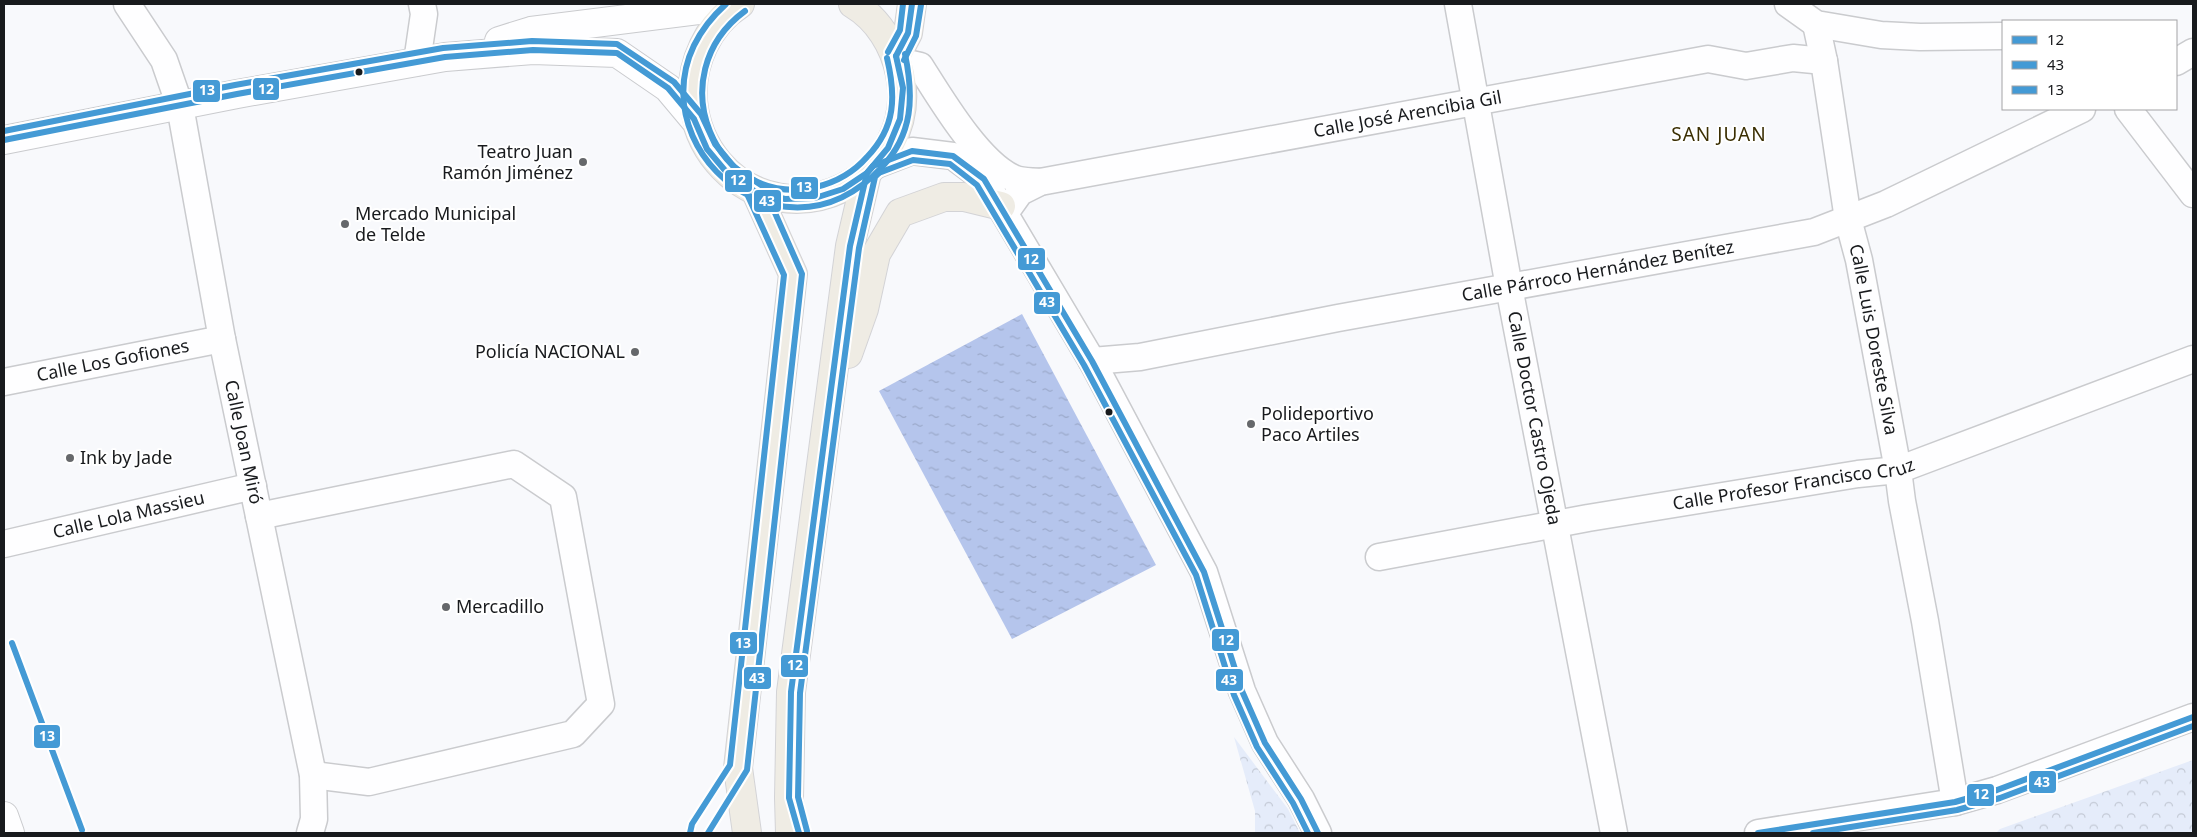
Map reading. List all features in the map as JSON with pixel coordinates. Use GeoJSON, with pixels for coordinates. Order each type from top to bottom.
{"type":"FeatureCollection","features":[{"type":"Feature","properties":{"kind":"main road"},"geometry":{"type":"LineString","coordinates":[[739,4],[714,27],[698,55],[692,86],[694,119],[707,149],[728,174],[756,192],[785,199],[814,198],[843,189],[870,169],[888,148],[900,119],[903,88],[897,59],[883,31],[864,10],[853,4]]}},
{"type":"Feature","properties":{"kind":"main road"},"geometry":{"type":"LineString","coordinates":[[897,59],[908,34],[912,4]]}},
{"type":"Feature","properties":{"kind":"main road"},"geometry":{"type":"LineString","coordinates":[[790,833],[791,692],[850,246],[870,169]]}},
{"type":"Feature","properties":{"kind":"main road"},"geometry":{"type":"LineString","coordinates":[[732,833],[793,274],[756,192]]}},
{"type":"Feature","properties":{"kind":"main road"},"geometry":{"type":"LineString","coordinates":[[829,409],[864,309],[876,254],[900,213],[944,197],[964,197],[1003,210]]}},
{"type":"Feature","properties":{"kind":"main road"},"geometry":{"type":"LineString","coordinates":[[738,768],[746,833]]}},
{"type":"Feature","properties":{"kind":"main road"},"geometry":{"type":"LineString","coordinates":[[789,798],[799,833]]}},
{"type":"Feature","properties":{"kind":"street","name":"Calle Joan Miró"},"geometry":{"type":"LineString","coordinates":[[127,4],[164,60],[180,106],[222,338],[313,775],[314,818],[310,833]]}},
{"type":"Feature","properties":{"kind":"street"},"geometry":{"type":"LineString","coordinates":[[416,62],[424,14],[422,4]]}},
{"type":"Feature","properties":{"kind":"street"},"geometry":{"type":"LineString","coordinates":[[445,57],[531,31],[739,4]]}},
{"type":"Feature","properties":{"kind":"street","name":"Calle Doctor Castro Ojeda"},"geometry":{"type":"LineString","coordinates":[[1458,4],[1477,102],[1508,287],[1614,833]]}},
{"type":"Feature","properties":{"kind":"street"},"geometry":{"type":"LineString","coordinates":[[1788,4],[1816,24],[1881,36],[2002,36]]}},
{"type":"Feature","properties":{"kind":"street","name":"Calle Luis Doreste Silva"},"geometry":{"type":"LineString","coordinates":[[1816,24],[1824,61],[1848,219],[1859,260],[1898,470],[1955,802]]}},
{"type":"Feature","properties":{"kind":"street"},"geometry":{"type":"LineString","coordinates":[[4,140],[445,57],[533,50],[617,53],[668,88],[694,119]]}},
{"type":"Feature","properties":{"kind":"street"},"geometry":{"type":"LineString","coordinates":[[2177,61],[2193,52]]}},
{"type":"Feature","properties":{"kind":"street","name":"Calle José Arencibia Gil"},"geometry":{"type":"LineString","coordinates":[[1003,210],[1020,192],[1040,182],[1708,59],[1746,66],[1793,58],[1824,61]]}},
{"type":"Feature","properties":{"kind":"street"},"geometry":{"type":"LineString","coordinates":[[897,59],[920,66],[955,120],[996,169],[1015,179],[1040,182]]}},
{"type":"Feature","properties":{"kind":"street","name":"Calle Párroco Hernández Benítez"},"geometry":{"type":"LineString","coordinates":[[1092,361],[1140,357],[1338,318],[1814,232],[1886,204],[2080,110]]}},
{"type":"Feature","properties":{"kind":"street"},"geometry":{"type":"LineString","coordinates":[[2129,110],[2193,194]]}},
{"type":"Feature","properties":{"kind":"street"},"geometry":{"type":"LineString","coordinates":[[870,169],[912,151],[953,156],[984,180],[1092,361],[1204,572],[1246,700],[1265,743],[1301,799],[1318,833]]}},
{"type":"Feature","properties":{"kind":"street","name":"Calle Los Gofiones"},"geometry":{"type":"LineString","coordinates":[[4,382],[222,338]]}},
{"type":"Feature","properties":{"kind":"street","name":"Calle Profesor Francisco Cruz"},"geometry":{"type":"LineString","coordinates":[[1379,558],[1858,474],[1898,470],[2193,358]]}},
{"type":"Feature","properties":{"kind":"street"},"geometry":{"type":"LineString","coordinates":[[259,516],[514,464],[563,497],[601,704],[573,734],[369,782],[313,775]]}},
{"type":"Feature","properties":{"kind":"street","name":"Calle Lola Massieu"},"geometry":{"type":"LineString","coordinates":[[4,544],[253,486]]}},
{"type":"Feature","properties":{"kind":"street"},"geometry":{"type":"LineString","coordinates":[[1758,833],[1955,802],[1997,790],[2193,718]]}},
{"type":"Feature","properties":{"kind":"street"},"geometry":{"type":"LineString","coordinates":[[4,816],[10,833]]}},
{"type":"Feature","properties":{"kind":"green space"},"geometry":{"type":"Polygon","coordinates":[[[1234,737],[1288,809],[1300,833],[1255,833],[1255,811],[1234,737]]]}},
{"type":"Feature","properties":{"kind":"green space"},"geometry":{"type":"Polygon","coordinates":[[[2193,760],[2193,833],[1996,833],[2000,829],[2193,760]]]}},
{"type":"Feature","properties":{"kind":"water"},"geometry":{"type":"Polygon","coordinates":[[[1022,314],[1156,565],[1012,639],[879,391],[1022,314]]]}},
{"type":"Feature","properties":{"kind":"transit line","name":"43"},"geometry":{"type":"LineString","coordinates":[[726,4],[693,48],[683,93],[692,136],[717,172],[752,197],[794,207],[838,199],[882,167],[900,141],[908,114],[910,85],[905,54]]}},
{"type":"Feature","properties":{"kind":"transit line","name":"13"},"geometry":{"type":"LineString","coordinates":[[888,52],[900,30],[903,4]]}},
{"type":"Feature","properties":{"kind":"transit line","name":"12"},"geometry":{"type":"LineString","coordinates":[[896,56],[908,33],[912,4]]}},
{"type":"Feature","properties":{"kind":"transit line","name":"43"},"geometry":{"type":"LineString","coordinates":[[904,60],[916,36],[921,5]]}},
{"type":"Feature","properties":{"kind":"transit line","name":"13"},"geometry":{"type":"LineString","coordinates":[[745,11],[719,38],[705,69],[703,101],[710,132],[726,158],[750,178],[780,189],[816,187],[838,180],[856,168],[877,146],[884,134],[891,110],[892,85],[887,58]]}},
{"type":"Feature","properties":{"kind":"transit line","name":"13"},"geometry":{"type":"LineString","coordinates":[[4,131],[235,85],[443,48],[532,41],[617,44],[674,82],[701,114],[715,144],[734,167],[761,185]]}},
{"type":"Feature","properties":{"kind":"transit line","name":"12"},"geometry":{"type":"LineString","coordinates":[[4,140],[237,94],[445,57],[533,50],[617,53],[668,88],[694,119],[707,149],[728,174],[756,192],[785,199],[815,198],[843,189],[867,173],[888,148],[900,119],[903,88],[896,56]]}},
{"type":"Feature","properties":{"kind":"transit line","name":"12"},"geometry":{"type":"LineString","coordinates":[[873,166],[912,151],[953,156],[984,179],[1092,361],[1204,572],[1242,691],[1265,743],[1301,799],[1318,833]]}},
{"type":"Feature","properties":{"kind":"transit line","name":"43"},"geometry":{"type":"LineString","coordinates":[[876,174],[913,160],[950,164],[977,185],[1084,365],[1196,575],[1234,695],[1257,747],[1293,803],[1308,833]]}},
{"type":"Feature","properties":{"kind":"transit line","name":"12"},"geometry":{"type":"LineString","coordinates":[[799,833],[789,798],[791,692],[850,246],[867,173],[873,166]]}},
{"type":"Feature","properties":{"kind":"transit line","name":"43"},"geometry":{"type":"LineString","coordinates":[[807,831],[798,797],[800,693],[859,248],[875,177],[880,172]]}},
{"type":"Feature","properties":{"kind":"transit line","name":"43"},"geometry":{"type":"LineString","coordinates":[[708,833],[747,770],[802,274],[764,188]]}},
{"type":"Feature","properties":{"kind":"transit line","name":"13"},"geometry":{"type":"LineString","coordinates":[[690,833],[692,824],[730,765],[784,275],[748,196]]}},
{"type":"Feature","properties":{"kind":"transit line","name":"13"},"geometry":{"type":"LineString","coordinates":[[12,643],[82,830]]}},
{"type":"Feature","properties":{"kind":"transit line","name":"12"},"geometry":{"type":"LineString","coordinates":[[1758,833],[1955,802],[1997,790],[2193,717]]}},
{"type":"Feature","properties":{"kind":"transit line","name":"43"},"geometry":{"type":"LineString","coordinates":[[1813,833],[1957,810],[2000,798],[2193,726]]}},
{"type":"Feature","properties":{"kind":"place","name":"Teatro Juan Ramón Jiménez"},"geometry":{"type":"Point","coordinates":[583,162]}},
{"type":"Feature","properties":{"kind":"place","name":"Mercado Municipal de Telde"},"geometry":{"type":"Point","coordinates":[345,224]}},
{"type":"Feature","properties":{"kind":"place","name":"Policía NACIONAL"},"geometry":{"type":"Point","coordinates":[635,352]}},
{"type":"Feature","properties":{"kind":"place","name":"Polideportivo Paco Artiles"},"geometry":{"type":"Point","coordinates":[1251,424]}},
{"type":"Feature","properties":{"kind":"place","name":"Ink by Jade"},"geometry":{"type":"Point","coordinates":[70,458]}},
{"type":"Feature","properties":{"kind":"place","name":"Mercadillo"},"geometry":{"type":"Point","coordinates":[446,607]}},
{"type":"Feature","properties":{"kind":"district","name":"SAN JUAN"},"geometry":{"type":"Point","coordinates":[1719,134]}}]}
